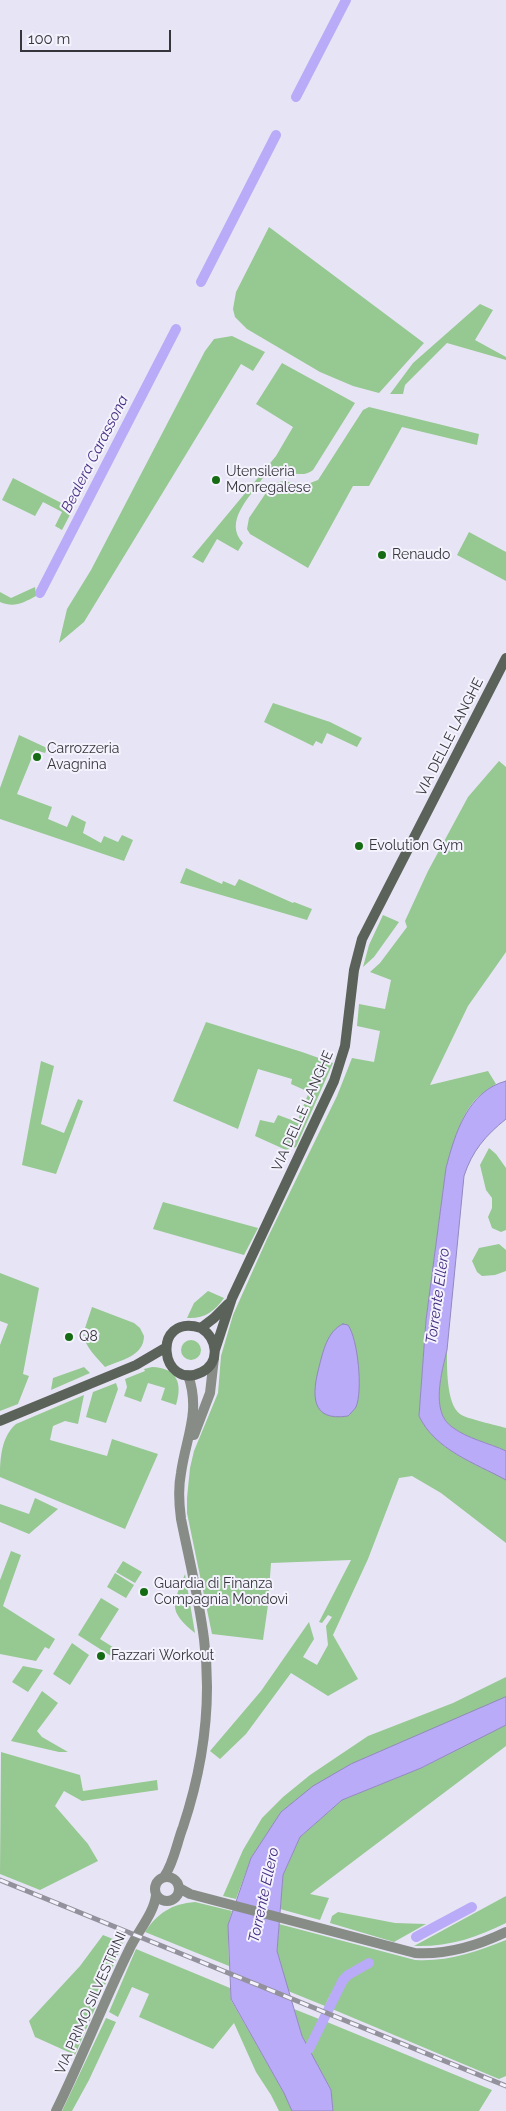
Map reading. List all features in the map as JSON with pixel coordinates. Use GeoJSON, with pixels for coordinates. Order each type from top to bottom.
{"type":"FeatureCollection","features":[{"type":"Feature","properties":{"kind":"main road","name":"VIA DELLE LANGHE"},"geometry":{"type":"LineString","coordinates":[[215,1353],[232,1298],[334,1081],[345,1046],[354,970],[362,939],[506,658]]}},
{"type":"Feature","properties":{"kind":"main road","name":"VIA DELLE LANGHE"},"geometry":{"type":"LineString","coordinates":[[201,1328],[214,1318],[232,1298]]}},
{"type":"Feature","properties":{"kind":"main road"},"geometry":{"type":"LineString","coordinates":[[0,1420],[153,1357],[165,1348],[169,1338],[177,1329],[189,1325],[201,1328],[211,1337],[215,1353],[205,1370],[188,1375],[179,1372],[169,1362],[165,1348]]}},
{"type":"Feature","properties":{"kind":"main road"},"geometry":{"type":"LineString","coordinates":[[136,1364],[158,1360],[169,1362]]}},
{"type":"Feature","properties":{"kind":"street"},"geometry":{"type":"LineString","coordinates":[[184,1459],[210,1393],[215,1353]]}},
{"type":"Feature","properties":{"kind":"street"},"geometry":{"type":"LineString","coordinates":[[174,1899],[170,1863],[195,1782],[203,1740],[207,1703],[205,1641],[180,1511],[180,1483],[195,1404],[188,1375]]}},
{"type":"Feature","properties":{"kind":"street"},"geometry":{"type":"LineString","coordinates":[[190,1894],[169,1901],[159,1898],[155,1886],[160,1878],[172,1881],[190,1894],[408,1952],[438,1953],[472,1946],[506,1932]]}},
{"type":"Feature","properties":{"kind":"street","name":"VIA PRIMO SILVESTRINI"},"geometry":{"type":"LineString","coordinates":[[56,2111],[78,2067],[128,1951],[159,1898]]}},
{"type":"Feature","properties":{"kind":"green space"},"geometry":{"type":"Polygon","coordinates":[[[269,227],[424,343],[379,393],[353,386],[320,372],[247,329],[235,317],[233,309],[236,292],[269,227]]]}},
{"type":"Feature","properties":{"kind":"green space"},"geometry":{"type":"Polygon","coordinates":[[[480,304],[493,310],[475,340],[506,357],[506,360],[447,343],[405,385],[403,394],[390,394],[413,363],[480,304]]]}},
{"type":"Feature","properties":{"kind":"green space"},"geometry":{"type":"Polygon","coordinates":[[[232,336],[265,352],[253,371],[241,364],[84,622],[59,643],[67,609],[91,570],[205,351],[214,339],[232,336]]]}},
{"type":"Feature","properties":{"kind":"green space"},"geometry":{"type":"Polygon","coordinates":[[[282,363],[355,403],[313,470],[301,474],[276,471],[269,473],[262,479],[245,502],[237,518],[236,527],[243,543],[238,551],[217,539],[203,563],[192,557],[276,456],[293,427],[256,404],[282,363]]]}},
{"type":"Feature","properties":{"kind":"green space"},"geometry":{"type":"Polygon","coordinates":[[[369,407],[479,434],[477,445],[402,427],[369,486],[353,486],[308,568],[250,534],[247,529],[249,518],[272,484],[283,481],[305,485],[318,480],[363,410],[369,407]]]}},
{"type":"Feature","properties":{"kind":"green space"},"geometry":{"type":"Polygon","coordinates":[[[13,478],[73,509],[62,530],[55,526],[62,512],[43,502],[35,516],[2,500],[13,478]]]}},
{"type":"Feature","properties":{"kind":"green space"},"geometry":{"type":"Polygon","coordinates":[[[469,532],[506,552],[506,581],[457,555],[469,532]]]}},
{"type":"Feature","properties":{"kind":"green space"},"geometry":{"type":"Polygon","coordinates":[[[35,587],[36,596],[27,601],[14,605],[0,602],[0,592],[11,598],[35,587]]]}},
{"type":"Feature","properties":{"kind":"green space"},"geometry":{"type":"Polygon","coordinates":[[[273,703],[330,722],[362,738],[357,747],[327,733],[322,744],[316,741],[313,746],[264,722],[273,703]]]}},
{"type":"Feature","properties":{"kind":"green space"},"geometry":{"type":"Polygon","coordinates":[[[19,735],[47,748],[45,753],[35,750],[17,794],[52,807],[48,819],[67,827],[72,815],[86,822],[83,833],[101,843],[104,836],[118,842],[122,835],[133,840],[124,861],[0,819],[0,788],[19,735]]]}},
{"type":"Feature","properties":{"kind":"green space"},"geometry":{"type":"Polygon","coordinates":[[[499,761],[506,767],[506,952],[468,1006],[430,1085],[488,1071],[496,1084],[477,1098],[466,1112],[446,1168],[426,1320],[419,1416],[426,1428],[445,1447],[506,1480],[506,1543],[441,1493],[412,1476],[399,1478],[368,1559],[333,1635],[358,1679],[328,1696],[291,1673],[246,1734],[220,1759],[210,1751],[261,1691],[309,1622],[314,1639],[303,1657],[317,1665],[328,1645],[326,1626],[332,1617],[328,1615],[322,1623],[319,1622],[351,1560],[271,1563],[263,1640],[212,1634],[187,1513],[190,1468],[194,1451],[218,1393],[221,1356],[233,1315],[267,1239],[337,1096],[352,1058],[374,1062],[380,1031],[357,1026],[359,1004],[385,1009],[391,980],[370,972],[380,963],[407,927],[405,921],[428,871],[468,797],[499,761]]]}},
{"type":"Feature","properties":{"kind":"green space"},"geometry":{"type":"Polygon","coordinates":[[[186,868],[222,884],[223,881],[235,886],[239,879],[293,903],[312,909],[307,920],[180,883],[186,868]]]}},
{"type":"Feature","properties":{"kind":"green space"},"geometry":{"type":"Polygon","coordinates":[[[383,915],[399,922],[374,957],[363,967],[369,945],[383,915]]]}},
{"type":"Feature","properties":{"kind":"green space"},"geometry":{"type":"Polygon","coordinates":[[[206,1022],[333,1063],[296,1147],[286,1150],[255,1136],[260,1120],[274,1123],[278,1115],[297,1122],[309,1092],[291,1084],[292,1079],[258,1069],[238,1129],[173,1101],[206,1022]]]}},
{"type":"Feature","properties":{"kind":"green space"},"geometry":{"type":"Polygon","coordinates":[[[41,1061],[54,1066],[41,1124],[64,1133],[78,1099],[83,1101],[56,1174],[22,1165],[41,1061]]]}},
{"type":"Feature","properties":{"kind":"green space"},"geometry":{"type":"Polygon","coordinates":[[[489,1148],[506,1168],[506,1230],[501,1232],[492,1228],[488,1217],[492,1208],[492,1198],[486,1190],[480,1165],[489,1148]]]}},
{"type":"Feature","properties":{"kind":"green space"},"geometry":{"type":"Polygon","coordinates":[[[163,1202],[258,1228],[244,1255],[153,1229],[163,1202]]]}},
{"type":"Feature","properties":{"kind":"green space"},"geometry":{"type":"Polygon","coordinates":[[[499,1244],[506,1250],[506,1271],[495,1275],[482,1276],[477,1272],[472,1261],[479,1248],[499,1244]]]}},
{"type":"Feature","properties":{"kind":"green space"},"geometry":{"type":"Polygon","coordinates":[[[0,1273],[39,1288],[23,1374],[29,1376],[18,1404],[0,1411],[0,1345],[8,1324],[0,1321],[0,1273]]]}},
{"type":"Feature","properties":{"kind":"green space"},"geometry":{"type":"Polygon","coordinates":[[[208,1291],[224,1298],[208,1314],[187,1318],[194,1303],[208,1291]]]}},
{"type":"Feature","properties":{"kind":"green space"},"geometry":{"type":"Polygon","coordinates":[[[92,1307],[134,1323],[140,1328],[144,1336],[143,1343],[136,1353],[105,1367],[84,1339],[83,1334],[98,1339],[100,1333],[85,1328],[92,1307]]]}},
{"type":"Feature","properties":{"kind":"green space"},"geometry":{"type":"Polygon","coordinates":[[[191,1340],[198,1343],[201,1350],[198,1357],[191,1360],[184,1357],[181,1350],[184,1343],[191,1340]]]}},
{"type":"Feature","properties":{"kind":"green space"},"geometry":{"type":"Polygon","coordinates":[[[447,1350],[448,1384],[455,1409],[460,1414],[469,1418],[506,1428],[506,1451],[465,1435],[445,1420],[441,1412],[439,1391],[447,1350]]]}},
{"type":"Feature","properties":{"kind":"green space"},"geometry":{"type":"Polygon","coordinates":[[[84,1367],[90,1373],[51,1390],[53,1378],[84,1367]]]}},
{"type":"Feature","properties":{"kind":"green space"},"geometry":{"type":"Polygon","coordinates":[[[152,1367],[167,1370],[176,1378],[179,1390],[176,1405],[161,1400],[165,1388],[148,1383],[141,1402],[124,1396],[127,1387],[125,1379],[152,1367]]]}},
{"type":"Feature","properties":{"kind":"green space"},"geometry":{"type":"Polygon","coordinates":[[[116,1383],[118,1389],[106,1423],[86,1417],[93,1392],[116,1383]]]}},
{"type":"Feature","properties":{"kind":"green space"},"geometry":{"type":"Polygon","coordinates":[[[84,1395],[78,1424],[65,1421],[53,1426],[50,1440],[107,1456],[112,1439],[158,1454],[125,1529],[0,1477],[4,1442],[16,1424],[84,1395]]]}},
{"type":"Feature","properties":{"kind":"green space"},"geometry":{"type":"Polygon","coordinates":[[[35,1498],[58,1509],[29,1534],[0,1522],[0,1504],[29,1514],[35,1498]]]}},
{"type":"Feature","properties":{"kind":"green space"},"geometry":{"type":"Polygon","coordinates":[[[11,1551],[21,1555],[3,1606],[55,1639],[49,1649],[45,1647],[36,1661],[0,1654],[0,1580],[11,1551]]]}},
{"type":"Feature","properties":{"kind":"green space"},"geometry":{"type":"Polygon","coordinates":[[[123,1561],[142,1572],[135,1583],[116,1572],[123,1561]]]}},
{"type":"Feature","properties":{"kind":"green space"},"geometry":{"type":"Polygon","coordinates":[[[115,1573],[134,1585],[126,1598],[107,1587],[115,1573]]]}},
{"type":"Feature","properties":{"kind":"green space"},"geometry":{"type":"Polygon","coordinates":[[[185,1574],[195,1633],[176,1612],[176,1600],[185,1574]]]}},
{"type":"Feature","properties":{"kind":"green space"},"geometry":{"type":"Polygon","coordinates":[[[101,1598],[119,1609],[100,1639],[116,1649],[111,1656],[78,1635],[101,1598]]]}},
{"type":"Feature","properties":{"kind":"green space"},"geometry":{"type":"Polygon","coordinates":[[[72,1643],[89,1655],[70,1685],[53,1674],[72,1643]]]}},
{"type":"Feature","properties":{"kind":"green space"},"geometry":{"type":"Polygon","coordinates":[[[23,1666],[43,1670],[28,1692],[12,1682],[23,1666]]]}},
{"type":"Feature","properties":{"kind":"green space"},"geometry":{"type":"Polygon","coordinates":[[[506,1677],[506,1697],[503,1699],[351,1764],[313,1787],[281,1812],[251,1858],[236,1899],[223,1896],[243,1850],[262,1818],[283,1797],[310,1775],[368,1736],[453,1703],[506,1677]]]}},
{"type":"Feature","properties":{"kind":"green space"},"geometry":{"type":"Polygon","coordinates":[[[42,1691],[58,1703],[37,1731],[42,1737],[68,1752],[59,1752],[11,1741],[42,1691]]]}},
{"type":"Feature","properties":{"kind":"green space"},"geometry":{"type":"Polygon","coordinates":[[[506,1725],[506,1746],[310,1894],[329,1898],[320,1920],[280,1909],[283,1875],[300,1837],[342,1800],[421,1768],[506,1725]]]}},
{"type":"Feature","properties":{"kind":"green space"},"geometry":{"type":"Polygon","coordinates":[[[1,1752],[80,1775],[83,1791],[157,1780],[158,1790],[82,1801],[64,1791],[55,1806],[88,1844],[98,1861],[40,1890],[0,1874],[1,1752]]]}},
{"type":"Feature","properties":{"kind":"green space"},"geometry":{"type":"Polygon","coordinates":[[[506,1896],[506,1923],[484,1933],[450,1943],[414,1946],[506,1896]]]}},
{"type":"Feature","properties":{"kind":"green space"},"geometry":{"type":"Polygon","coordinates":[[[195,1902],[232,1911],[228,1925],[229,1966],[145,1932],[160,1915],[172,1907],[195,1902]]]}},
{"type":"Feature","properties":{"kind":"green space"},"geometry":{"type":"Polygon","coordinates":[[[338,1912],[395,1923],[426,1924],[394,1942],[330,1923],[332,1916],[338,1912]]]}},
{"type":"Feature","properties":{"kind":"green space"},"geometry":{"type":"Polygon","coordinates":[[[279,1924],[415,1960],[450,1958],[506,1940],[506,2076],[499,2079],[332,2009],[349,1979],[373,1965],[370,1959],[354,1968],[342,1978],[325,2006],[288,1991],[277,1951],[279,1924]]]}},
{"type":"Feature","properties":{"kind":"green space"},"geometry":{"type":"Polygon","coordinates":[[[103,1935],[123,1943],[75,2055],[35,2037],[29,2021],[80,1966],[103,1935]]]}},
{"type":"Feature","properties":{"kind":"green space"},"geometry":{"type":"Polygon","coordinates":[[[136,1949],[230,1988],[231,2000],[284,2093],[292,2111],[279,2111],[256,2072],[234,2023],[213,2049],[139,2017],[149,1994],[132,1987],[118,2017],[109,2012],[136,1949]]]}},
{"type":"Feature","properties":{"kind":"green space"},"geometry":{"type":"Polygon","coordinates":[[[294,2009],[319,2019],[307,2045],[302,2036],[294,2009]]]}},
{"type":"Feature","properties":{"kind":"green space"},"geometry":{"type":"Polygon","coordinates":[[[106,2018],[116,2022],[89,2080],[72,2111],[62,2111],[106,2018]]]}},
{"type":"Feature","properties":{"kind":"green space"},"geometry":{"type":"Polygon","coordinates":[[[327,2022],[492,2090],[479,2111],[333,2111],[331,2090],[311,2054],[327,2022]]]}},
{"type":"Feature","properties":{"kind":"water","name":"Torrente Ellero"},"geometry":{"type":"Polygon","coordinates":[[[506,1081],[506,1119],[480,1144],[464,1176],[447,1350],[439,1391],[439,1402],[445,1420],[452,1427],[472,1438],[506,1451],[506,1480],[445,1447],[426,1428],[419,1416],[426,1320],[446,1168],[454,1141],[465,1115],[482,1094],[493,1086],[506,1081]]]}},
{"type":"Feature","properties":{"kind":"water"},"geometry":{"type":"Polygon","coordinates":[[[343,1324],[348,1325],[352,1332],[357,1353],[359,1389],[356,1407],[353,1411],[348,1416],[336,1417],[326,1415],[320,1410],[315,1396],[315,1387],[326,1342],[333,1332],[343,1324]]]}},
{"type":"Feature","properties":{"kind":"water","name":"Torrente Ellero"},"geometry":{"type":"Polygon","coordinates":[[[506,1697],[506,1725],[421,1768],[342,1800],[300,1837],[283,1875],[277,1951],[302,2036],[331,2090],[333,2111],[292,2111],[284,2093],[231,1999],[228,1925],[251,1858],[281,1812],[313,1786],[351,1764],[506,1697]]]}},
{"type":"Feature","properties":{"kind":"waterway","name":"Bealera Carassona"},"geometry":{"type":"LineString","coordinates":[[296,97],[346,0]]}},
{"type":"Feature","properties":{"kind":"waterway","name":"Bealera Carassona"},"geometry":{"type":"LineString","coordinates":[[201,282],[276,135]]}},
{"type":"Feature","properties":{"kind":"waterway","name":"Bealera Carassona"},"geometry":{"type":"LineString","coordinates":[[40,593],[176,329]]}},
{"type":"Feature","properties":{"kind":"waterway"},"geometry":{"type":"LineString","coordinates":[[416,1937],[472,1907]]}},
{"type":"Feature","properties":{"kind":"waterway"},"geometry":{"type":"LineString","coordinates":[[309,2049],[343,1980],[369,1963]]}},
{"type":"Feature","properties":{"kind":"railway"},"geometry":{"type":"LineString","coordinates":[[0,1880],[506,2086]]}},
{"type":"Feature","properties":{"kind":"place","name":"Utensileria Monregalese"},"geometry":{"type":"Point","coordinates":[216,480]}},
{"type":"Feature","properties":{"kind":"place","name":"Renaudo"},"geometry":{"type":"Point","coordinates":[382,555]}},
{"type":"Feature","properties":{"kind":"place","name":"Carrozzeria Avagnina"},"geometry":{"type":"Point","coordinates":[37,757]}},
{"type":"Feature","properties":{"kind":"place","name":"Evolution Gym"},"geometry":{"type":"Point","coordinates":[359,846]}},
{"type":"Feature","properties":{"kind":"place","name":"Q8"},"geometry":{"type":"Point","coordinates":[69,1337]}},
{"type":"Feature","properties":{"kind":"place","name":"Guardia di Finanza Compagnia Mondovì"},"geometry":{"type":"Point","coordinates":[144,1592]}},
{"type":"Feature","properties":{"kind":"place","name":"Fazzari Workout"},"geometry":{"type":"Point","coordinates":[101,1656]}}]}
